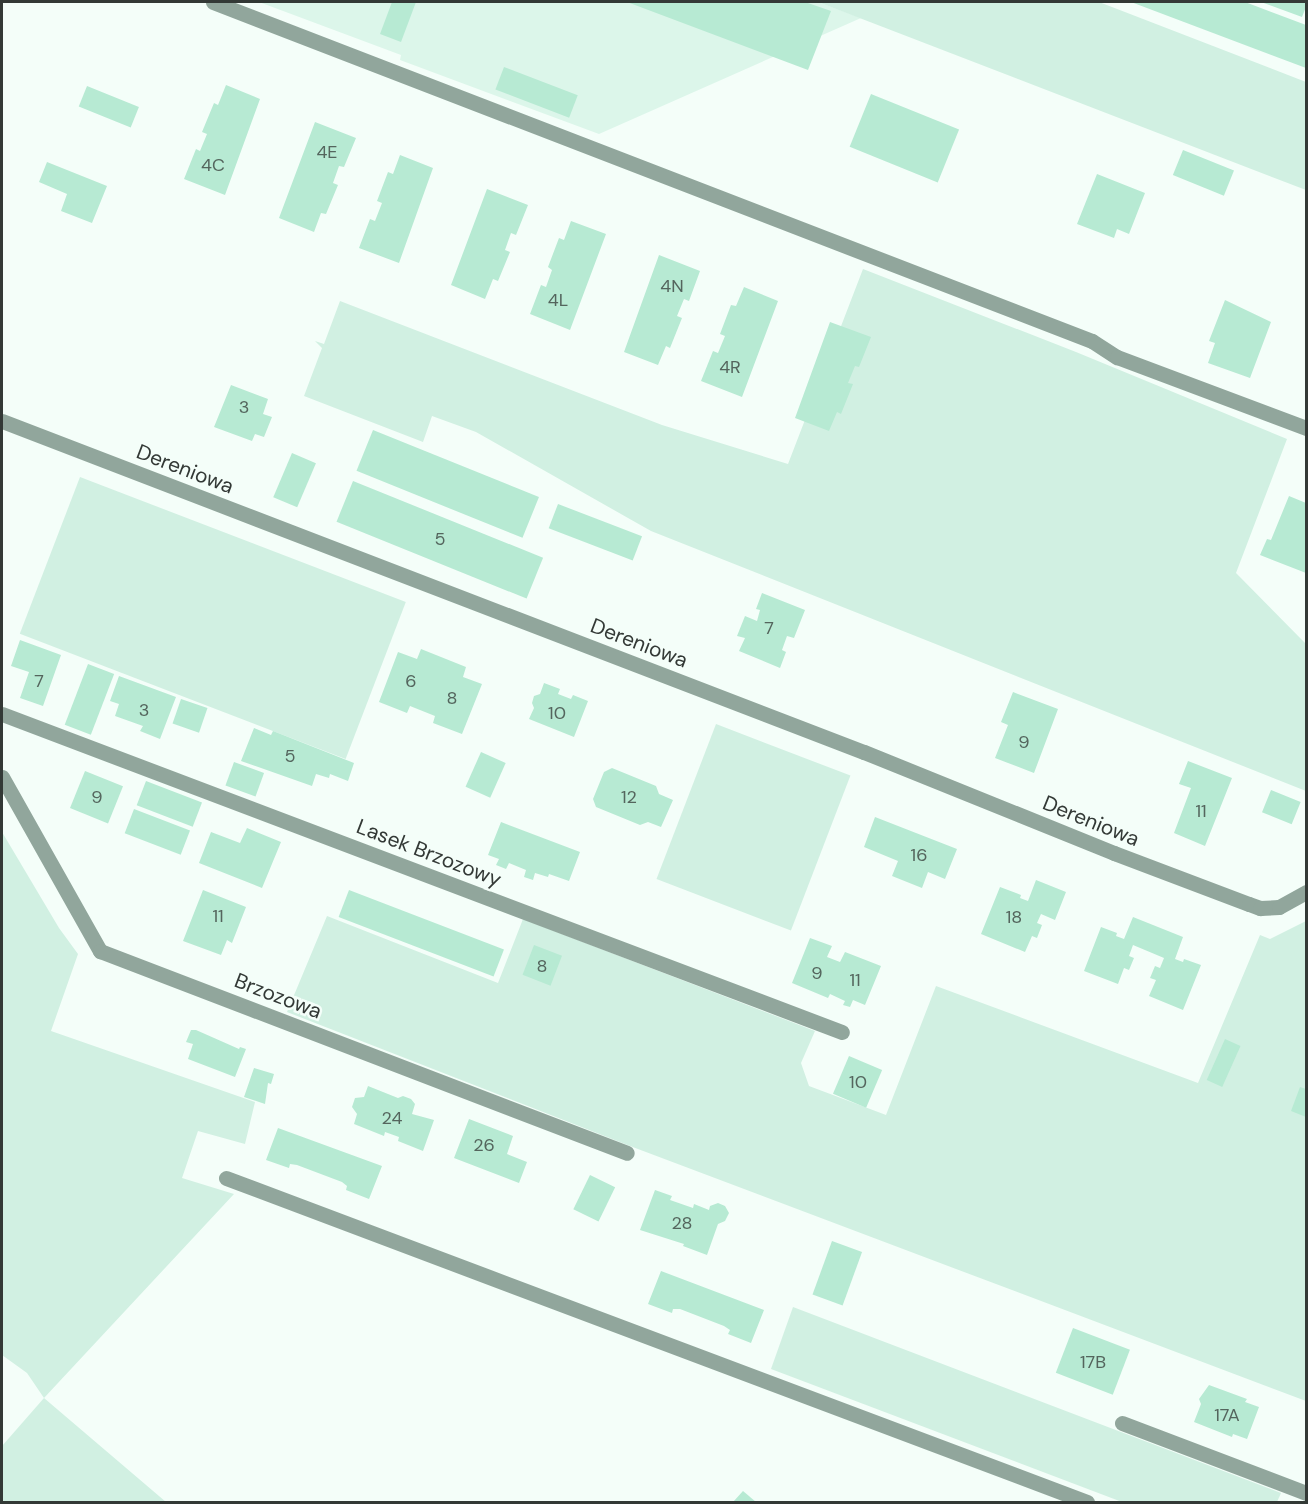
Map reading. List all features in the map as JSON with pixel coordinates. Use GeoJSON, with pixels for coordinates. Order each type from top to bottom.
{"type":"FeatureCollection","features":[{"type":"Feature","properties":{"kind":"street"},"geometry":{"type":"LineString","coordinates":[[213,2],[1092,341],[1117,357],[1306,428]]}},
{"type":"Feature","properties":{"kind":"street","name":"Dereniowa"},"geometry":{"type":"LineString","coordinates":[[2,421],[864,752],[1114,853],[1260,908],[1279,907],[1306,892]]}},
{"type":"Feature","properties":{"kind":"street","name":"Lasek Brzozowy"},"geometry":{"type":"LineString","coordinates":[[2,714],[842,1032]]}},
{"type":"Feature","properties":{"kind":"street","name":"Brzozowa"},"geometry":{"type":"LineString","coordinates":[[3,783],[100,951],[627,1153]]}},
{"type":"Feature","properties":{"kind":"street"},"geometry":{"type":"LineString","coordinates":[[226,1178],[1087,1503]]}},
{"type":"Feature","properties":{"kind":"street"},"geometry":{"type":"LineString","coordinates":[[1122,1423],[1306,1493]]}},
{"type":"Feature","properties":{"kind":"shaded area"},"geometry":{"type":"Polygon","coordinates":[[[259,2],[818,2],[861,18],[599,134],[400,60],[401,55],[259,2]]]}},
{"type":"Feature","properties":{"kind":"shaded area"},"geometry":{"type":"Polygon","coordinates":[[[818,2],[1099,2],[1306,82],[1306,190],[818,2]]]}},
{"type":"Feature","properties":{"kind":"shaded area"},"geometry":{"type":"Polygon","coordinates":[[[863,269],[1076,352],[1287,439],[1236,573],[1306,644],[1306,791],[651,531],[476,432],[432,416],[423,442],[304,396],[322,348],[315,341],[324,344],[340,301],[662,425],[788,464],[863,269]]]}},
{"type":"Feature","properties":{"kind":"shaded area"},"geometry":{"type":"Polygon","coordinates":[[[80,477],[406,602],[346,759],[20,634],[80,477]]]}},
{"type":"Feature","properties":{"kind":"shaded area"},"geometry":{"type":"Polygon","coordinates":[[[716,724],[850,776],[791,931],[657,879],[716,724]]]}},
{"type":"Feature","properties":{"kind":"shaded area"},"geometry":{"type":"Polygon","coordinates":[[[2,832],[59,928],[78,954],[51,1031],[255,1102],[245,1144],[198,1131],[182,1178],[234,1194],[44,1398],[27,1373],[2,1355],[2,832]]]}},
{"type":"Feature","properties":{"kind":"shaded area"},"geometry":{"type":"Polygon","coordinates":[[[327,916],[498,983],[523,919],[815,1031],[801,1063],[809,1086],[886,1115],[936,986],[1198,1083],[1260,935],[1270,939],[1306,921],[1306,1401],[630,1146],[287,1012],[327,916]]]}},
{"type":"Feature","properties":{"kind":"shaded area"},"geometry":{"type":"Polygon","coordinates":[[[793,1307],[1281,1493],[1277,1502],[1122,1502],[771,1369],[793,1307]]]}},
{"type":"Feature","properties":{"kind":"shaded area"},"geometry":{"type":"Polygon","coordinates":[[[44,1398],[166,1502],[2,1502],[2,1446],[44,1398]]]}},
{"type":"Feature","properties":{"kind":"building"},"geometry":{"type":"Polygon","coordinates":[[[392,2],[416,2],[401,42],[380,34],[392,2]]]}},
{"type":"Feature","properties":{"kind":"building"},"geometry":{"type":"Polygon","coordinates":[[[627,2],[805,2],[831,11],[808,70],[627,2]]]}},
{"type":"Feature","properties":{"kind":"building"},"geometry":{"type":"Polygon","coordinates":[[[1131,2],[1245,2],[1306,25],[1306,68],[1131,2]]]}},
{"type":"Feature","properties":{"kind":"building"},"geometry":{"type":"Polygon","coordinates":[[[1261,2],[1306,2],[1306,7],[1302,17],[1261,2]]]}},
{"type":"Feature","properties":{"kind":"building"},"geometry":{"type":"Polygon","coordinates":[[[504,67],[578,95],[569,118],[495,89],[504,67]]]}},
{"type":"Feature","properties":{"kind":"building"},"geometry":{"type":"Polygon","coordinates":[[[226,85],[260,99],[225,195],[184,179],[196,149],[200,151],[207,134],[202,132],[214,103],[218,105],[226,85]]]}},
{"type":"Feature","properties":{"kind":"building"},"geometry":{"type":"Polygon","coordinates":[[[87,86],[139,107],[131,127],[79,106],[87,86]]]}},
{"type":"Feature","properties":{"kind":"building"},"geometry":{"type":"Polygon","coordinates":[[[871,94],[959,130],[938,182],[850,147],[871,94]]]}},
{"type":"Feature","properties":{"kind":"building"},"geometry":{"type":"Polygon","coordinates":[[[315,122],[356,138],[344,167],[339,166],[333,183],[338,185],[326,214],[321,213],[314,232],[279,218],[315,122]]]}},
{"type":"Feature","properties":{"kind":"building"},"geometry":{"type":"Polygon","coordinates":[[[1183,150],[1234,171],[1224,196],[1173,175],[1183,150]]]}},
{"type":"Feature","properties":{"kind":"building"},"geometry":{"type":"Polygon","coordinates":[[[400,155],[433,168],[399,263],[359,248],[370,219],[375,221],[382,203],[377,201],[388,172],[393,174],[400,155]]]}},
{"type":"Feature","properties":{"kind":"building"},"geometry":{"type":"Polygon","coordinates":[[[47,162],[107,186],[92,223],[61,211],[67,194],[39,182],[47,162]]]}},
{"type":"Feature","properties":{"kind":"building"},"geometry":{"type":"Polygon","coordinates":[[[1097,174],[1145,193],[1129,234],[1117,229],[1114,238],[1077,224],[1097,174]]]}},
{"type":"Feature","properties":{"kind":"building"},"geometry":{"type":"Polygon","coordinates":[[[487,189],[528,205],[516,235],[511,233],[505,250],[510,252],[498,281],[493,279],[485,299],[451,285],[487,189]]]}},
{"type":"Feature","properties":{"kind":"building"},"geometry":{"type":"Polygon","coordinates":[[[571,221],[606,234],[570,330],[530,314],[541,285],[546,287],[552,270],[548,267],[559,238],[564,240],[571,221]]]}},
{"type":"Feature","properties":{"kind":"building"},"geometry":{"type":"Polygon","coordinates":[[[659,255],[700,271],[689,301],[684,299],[677,316],[682,318],[670,348],[666,346],[658,365],[624,352],[659,255]]]}},
{"type":"Feature","properties":{"kind":"building"},"geometry":{"type":"Polygon","coordinates":[[[744,287],[778,301],[742,397],[701,381],[713,351],[718,353],[725,336],[720,334],[731,305],[736,306],[744,287]]]}},
{"type":"Feature","properties":{"kind":"building"},"geometry":{"type":"Polygon","coordinates":[[[1225,300],[1271,322],[1250,378],[1208,363],[1215,343],[1209,341],[1225,300]]]}},
{"type":"Feature","properties":{"kind":"building"},"geometry":{"type":"Polygon","coordinates":[[[830,322],[871,337],[859,367],[855,366],[848,383],[853,384],[841,414],[837,412],[829,431],[795,418],[830,322]]]}},
{"type":"Feature","properties":{"kind":"building"},"geometry":{"type":"Polygon","coordinates":[[[231,385],[268,399],[263,414],[272,417],[264,437],[255,434],[252,441],[214,427],[231,385]]]}},
{"type":"Feature","properties":{"kind":"building"},"geometry":{"type":"Polygon","coordinates":[[[373,430],[539,497],[522,538],[357,471],[373,430]]]}},
{"type":"Feature","properties":{"kind":"building"},"geometry":{"type":"Polygon","coordinates":[[[292,453],[316,463],[297,507],[273,497],[292,453]]]}},
{"type":"Feature","properties":{"kind":"building"},"geometry":{"type":"Polygon","coordinates":[[[353,481],[543,558],[527,599],[337,522],[353,481]]]}},
{"type":"Feature","properties":{"kind":"building"},"geometry":{"type":"Polygon","coordinates":[[[1289,496],[1306,503],[1306,573],[1260,555],[1267,539],[1271,540],[1289,496]]]}},
{"type":"Feature","properties":{"kind":"building"},"geometry":{"type":"Polygon","coordinates":[[[558,504],[642,536],[633,561],[549,528],[558,504]]]}},
{"type":"Feature","properties":{"kind":"building"},"geometry":{"type":"Polygon","coordinates":[[[762,593],[805,610],[794,638],[787,636],[782,650],[786,652],[780,668],[739,651],[745,638],[737,636],[745,616],[757,621],[760,610],[756,609],[762,593]]]}},
{"type":"Feature","properties":{"kind":"building"},"geometry":{"type":"Polygon","coordinates":[[[20,640],[61,655],[43,706],[20,698],[29,672],[11,666],[20,640]]]}},
{"type":"Feature","properties":{"kind":"building"},"geometry":{"type":"Polygon","coordinates":[[[421,649],[466,667],[463,677],[482,684],[462,734],[433,723],[435,716],[410,706],[407,713],[379,702],[398,652],[417,659],[421,649]]]}},
{"type":"Feature","properties":{"kind":"building"},"geometry":{"type":"Polygon","coordinates":[[[88,664],[114,674],[91,735],[65,725],[88,664]]]}},
{"type":"Feature","properties":{"kind":"building"},"geometry":{"type":"Polygon","coordinates":[[[119,676],[176,697],[160,739],[140,731],[143,726],[115,716],[119,704],[110,701],[119,676]]]}},
{"type":"Feature","properties":{"kind":"building"},"geometry":{"type":"Polygon","coordinates":[[[544,683],[560,689],[558,694],[571,699],[573,695],[588,701],[574,737],[529,719],[534,708],[532,703],[534,696],[540,694],[544,683]]]}},
{"type":"Feature","properties":{"kind":"building"},"geometry":{"type":"Polygon","coordinates":[[[1013,692],[1058,709],[1034,773],[995,758],[1008,725],[1001,722],[1013,692]]]}},
{"type":"Feature","properties":{"kind":"building"},"geometry":{"type":"Polygon","coordinates":[[[181,699],[207,708],[199,733],[173,724],[181,699]]]}},
{"type":"Feature","properties":{"kind":"building"},"geometry":{"type":"Polygon","coordinates":[[[254,728],[271,735],[273,731],[354,763],[348,781],[330,774],[329,778],[316,774],[312,786],[241,761],[254,728]]]}},
{"type":"Feature","properties":{"kind":"building"},"geometry":{"type":"Polygon","coordinates":[[[481,752],[506,763],[490,798],[466,787],[481,752]]]}},
{"type":"Feature","properties":{"kind":"building"},"geometry":{"type":"Polygon","coordinates":[[[1188,761],[1232,778],[1205,846],[1174,833],[1191,788],[1179,784],[1188,761]]]}},
{"type":"Feature","properties":{"kind":"building"},"geometry":{"type":"Polygon","coordinates":[[[234,762],[264,773],[256,796],[225,785],[234,762]]]}},
{"type":"Feature","properties":{"kind":"building"},"geometry":{"type":"Polygon","coordinates":[[[612,768],[656,786],[659,794],[673,800],[661,827],[648,822],[640,825],[596,807],[593,799],[604,772],[612,768]]]}},
{"type":"Feature","properties":{"kind":"building"},"geometry":{"type":"Polygon","coordinates":[[[85,771],[123,786],[108,823],[70,808],[85,771]]]}},
{"type":"Feature","properties":{"kind":"building"},"geometry":{"type":"Polygon","coordinates":[[[146,781],[202,803],[193,827],[137,805],[146,781]]]}},
{"type":"Feature","properties":{"kind":"building"},"geometry":{"type":"Polygon","coordinates":[[[1271,790],[1301,802],[1292,824],[1262,812],[1271,790]]]}},
{"type":"Feature","properties":{"kind":"building"},"geometry":{"type":"Polygon","coordinates":[[[134,809],[190,831],[181,855],[125,833],[134,809]]]}},
{"type":"Feature","properties":{"kind":"building"},"geometry":{"type":"Polygon","coordinates":[[[875,817],[957,849],[945,879],[928,872],[922,888],[892,876],[898,861],[864,847],[875,817]]]}},
{"type":"Feature","properties":{"kind":"building"},"geometry":{"type":"Polygon","coordinates":[[[501,822],[580,852],[569,881],[549,874],[548,877],[535,873],[533,880],[524,877],[526,870],[509,863],[506,869],[496,865],[499,859],[488,855],[501,822]]]}},
{"type":"Feature","properties":{"kind":"building"},"geometry":{"type":"Polygon","coordinates":[[[247,828],[281,842],[262,888],[199,863],[211,832],[240,843],[247,828]]]}},
{"type":"Feature","properties":{"kind":"building"},"geometry":{"type":"Polygon","coordinates":[[[1036,880],[1066,892],[1055,920],[1041,914],[1037,923],[1042,925],[1037,938],[1032,936],[1025,952],[981,934],[1000,887],[1021,895],[1020,898],[1028,901],[1036,880]]]}},
{"type":"Feature","properties":{"kind":"building"},"geometry":{"type":"Polygon","coordinates":[[[203,890],[246,907],[232,943],[227,940],[221,955],[183,941],[203,890]]]}},
{"type":"Feature","properties":{"kind":"building"},"geometry":{"type":"Polygon","coordinates":[[[349,890],[504,949],[494,977],[339,917],[349,890]]]}},
{"type":"Feature","properties":{"kind":"building"},"geometry":{"type":"Polygon","coordinates":[[[1133,917],[1183,937],[1175,959],[1183,962],[1184,959],[1201,965],[1183,1010],[1149,996],[1156,980],[1150,978],[1155,966],[1160,968],[1164,958],[1133,945],[1129,956],[1134,958],[1129,970],[1124,968],[1118,984],[1084,971],[1101,927],[1117,933],[1116,936],[1124,939],[1133,917]]]}},
{"type":"Feature","properties":{"kind":"building"},"geometry":{"type":"Polygon","coordinates":[[[810,938],[832,946],[827,957],[840,962],[845,952],[881,966],[865,1005],[853,1000],[850,1007],[843,1005],[845,1001],[830,994],[828,998],[792,983],[810,938]]]}},
{"type":"Feature","properties":{"kind":"building"},"geometry":{"type":"Polygon","coordinates":[[[534,945],[562,956],[551,986],[523,975],[534,945]]]}},
{"type":"Feature","properties":{"kind":"building"},"geometry":{"type":"Polygon","coordinates":[[[191,1030],[196,1030],[239,1049],[240,1047],[246,1049],[235,1077],[188,1059],[193,1044],[186,1042],[191,1030]]]}},
{"type":"Feature","properties":{"kind":"building"},"geometry":{"type":"Polygon","coordinates":[[[1225,1039],[1241,1046],[1222,1087],[1207,1080],[1225,1039]]]}},
{"type":"Feature","properties":{"kind":"building"},"geometry":{"type":"Polygon","coordinates":[[[849,1056],[882,1070],[866,1108],[833,1094],[849,1056]]]}},
{"type":"Feature","properties":{"kind":"building"},"geometry":{"type":"Polygon","coordinates":[[[254,1068],[274,1074],[271,1084],[268,1083],[265,1104],[244,1097],[254,1068]]]}},
{"type":"Feature","properties":{"kind":"building"},"geometry":{"type":"Polygon","coordinates":[[[368,1086],[398,1098],[403,1096],[411,1099],[415,1104],[412,1114],[434,1120],[423,1151],[398,1141],[399,1137],[385,1132],[384,1136],[354,1124],[357,1114],[352,1107],[355,1098],[364,1097],[368,1086]]]}},
{"type":"Feature","properties":{"kind":"building"},"geometry":{"type":"Polygon","coordinates":[[[1300,1087],[1306,1089],[1306,1117],[1291,1111],[1300,1087]]]}},
{"type":"Feature","properties":{"kind":"building"},"geometry":{"type":"Polygon","coordinates":[[[469,1119],[513,1136],[507,1154],[527,1162],[519,1183],[454,1158],[469,1119]]]}},
{"type":"Feature","properties":{"kind":"building"},"geometry":{"type":"Polygon","coordinates":[[[278,1128],[382,1166],[369,1199],[346,1190],[347,1186],[342,1182],[297,1165],[290,1164],[289,1168],[266,1160],[278,1128]]]}},
{"type":"Feature","properties":{"kind":"building"},"geometry":{"type":"Polygon","coordinates":[[[590,1175],[615,1187],[599,1221],[573,1209],[590,1175]]]}},
{"type":"Feature","properties":{"kind":"building"},"geometry":{"type":"Polygon","coordinates":[[[655,1190],[672,1196],[670,1200],[693,1208],[694,1204],[709,1210],[710,1206],[718,1203],[725,1206],[729,1213],[725,1221],[718,1224],[707,1255],[683,1246],[684,1244],[640,1230],[655,1190]]]}},
{"type":"Feature","properties":{"kind":"building"},"geometry":{"type":"Polygon","coordinates":[[[832,1241],[862,1252],[843,1306],[813,1295],[832,1241]]]}},
{"type":"Feature","properties":{"kind":"building"},"geometry":{"type":"Polygon","coordinates":[[[661,1271],[764,1310],[751,1343],[728,1334],[730,1330],[724,1326],[680,1309],[673,1309],[672,1313],[648,1304],[661,1271]]]}},
{"type":"Feature","properties":{"kind":"building"},"geometry":{"type":"Polygon","coordinates":[[[1073,1328],[1130,1350],[1113,1395],[1056,1373],[1073,1328]]]}},
{"type":"Feature","properties":{"kind":"building"},"geometry":{"type":"Polygon","coordinates":[[[1209,1385],[1247,1399],[1245,1402],[1259,1407],[1247,1439],[1233,1434],[1232,1437],[1194,1422],[1201,1404],[1199,1399],[1209,1385]]]}},
{"type":"Feature","properties":{"kind":"building"},"geometry":{"type":"Polygon","coordinates":[[[743,1491],[756,1502],[733,1502],[743,1491]]]}}]}
